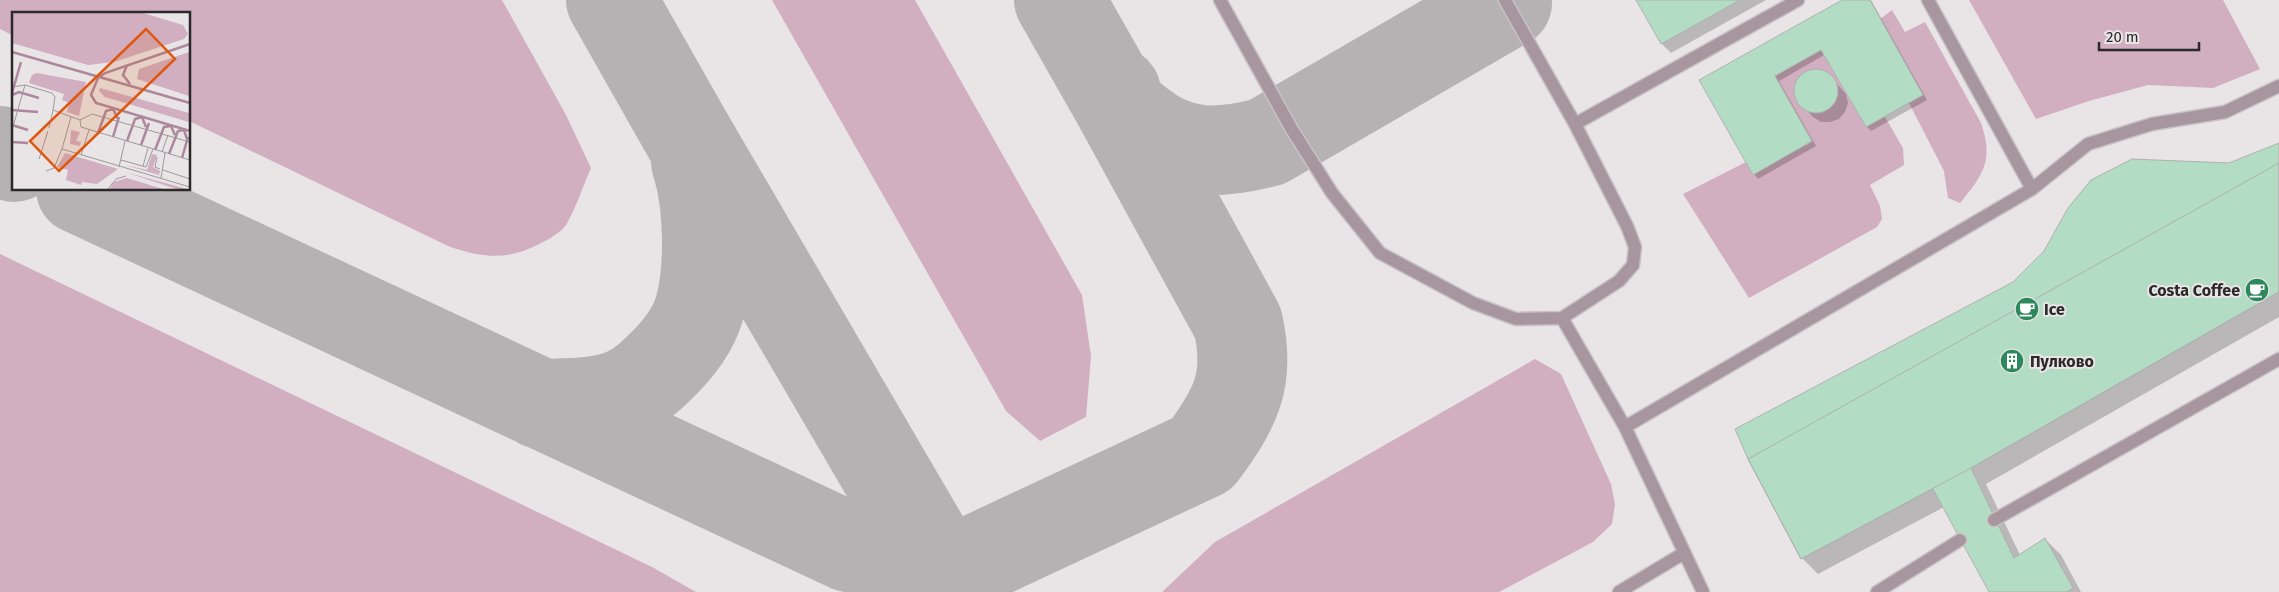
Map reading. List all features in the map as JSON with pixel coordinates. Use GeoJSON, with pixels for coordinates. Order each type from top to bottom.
{"type":"FeatureCollection","features":[{"type":"Feature","properties":{"kind":"lane"},"geometry":{"type":"LineString","coordinates":[[1220,0],[1296,137],[1332,193],[1380,252],[1473,303],[1516,319],[1562,318],[1619,281],[1633,264],[1635,247],[1627,226],[1575,124],[1505,0]]}},
{"type":"Feature","properties":{"kind":"lane"},"geometry":{"type":"LineString","coordinates":[[1575,124],[1798,0]]}},
{"type":"Feature","properties":{"kind":"lane"},"geometry":{"type":"LineString","coordinates":[[1928,0],[2032,190]]}},
{"type":"Feature","properties":{"kind":"lane"},"geometry":{"type":"LineString","coordinates":[[1625,428],[2032,190],[2088,144],[2152,124],[2225,112],[2279,86]]}},
{"type":"Feature","properties":{"kind":"lane"},"geometry":{"type":"LineString","coordinates":[[1562,318],[1625,428],[1702,592]]}},
{"type":"Feature","properties":{"kind":"lane"},"geometry":{"type":"LineString","coordinates":[[1994,520],[2279,359]]}},
{"type":"Feature","properties":{"kind":"lane"},"geometry":{"type":"LineString","coordinates":[[1877,592],[1960,540]]}},
{"type":"Feature","properties":{"kind":"lane"},"geometry":{"type":"LineString","coordinates":[[1620,592],[1684,553]]}},
{"type":"Feature","properties":{"kind":"shaded area"},"geometry":{"type":"Polygon","coordinates":[[[0,0],[502,0],[566,115],[591,168],[566,225],[561,231],[529,249],[517,253],[495,256],[472,253],[448,246],[190,121],[190,12],[12,12],[12,35],[0,29],[0,0]]]}},
{"type":"Feature","properties":{"kind":"shaded area"},"geometry":{"type":"Polygon","coordinates":[[[772,0],[915,0],[1082,295],[1091,356],[1086,417],[1040,441],[1006,411],[772,0]]]}},
{"type":"Feature","properties":{"kind":"shaded area"},"geometry":{"type":"Polygon","coordinates":[[[1969,0],[2223,0],[2260,69],[2213,88],[2148,85],[2089,101],[2036,119],[1969,0]]]}},
{"type":"Feature","properties":{"kind":"shaded area"},"geometry":{"type":"Polygon","coordinates":[[[1892,10],[1905,32],[1925,22],[1981,123],[1986,147],[1984,166],[1975,184],[1960,203],[1948,198],[1944,171],[1909,103],[1923,95],[1880,19],[1892,10]]]}},
{"type":"Feature","properties":{"kind":"shaded area"},"geometry":{"type":"Polygon","coordinates":[[[1821,50],[1866,127],[1885,117],[1903,148],[1904,165],[1870,185],[1880,206],[1882,219],[1877,227],[1749,298],[1683,194],[1746,162],[1753,174],[1812,142],[1775,76],[1821,50]]]}},
{"type":"Feature","properties":{"kind":"shaded area"},"geometry":{"type":"Polygon","coordinates":[[[0,254],[652,567],[696,592],[0,592],[0,254]]]}},
{"type":"Feature","properties":{"kind":"shaded area"},"geometry":{"type":"Polygon","coordinates":[[[1535,359],[1561,374],[1611,484],[1615,504],[1612,524],[1593,542],[1499,592],[1162,592],[1215,542],[1535,359]]]}},
{"type":"Feature","properties":{"kind":"building"},"geometry":{"type":"Polygon","coordinates":[[[1636,0],[1740,0],[1661,44],[1636,0]]]}},
{"type":"Feature","properties":{"kind":"building"},"geometry":{"type":"Polygon","coordinates":[[[1842,0],[1870,0],[1923,95],[1866,127],[1821,50],[1775,76],[1812,141],[1753,175],[1699,80],[1842,0]]]}},
{"type":"Feature","properties":{"kind":"building"},"geometry":{"type":"Polygon","coordinates":[[[1816,69],[1828,73],[1834,79],[1838,91],[1834,103],[1828,109],[1816,113],[1804,109],[1798,103],[1794,91],[1798,79],[1804,73],[1816,69]]]}},
{"type":"Feature","properties":{"kind":"building","name":"Пулково"},"geometry":{"type":"Polygon","coordinates":[[[2279,143],[2279,292],[1971,468],[2014,558],[2045,538],[2073,588],[2067,592],[1989,592],[1933,489],[1801,559],[1748,459],[1735,429],[2013,282],[2044,251],[2068,208],[2091,180],[2132,159],[2229,163],[2279,143]]]}},
{"type":"Feature","properties":{"kind":"building","name":"Пулково"},"geometry":{"type":"Polygon","coordinates":[[[2279,163],[2279,292],[1971,468],[1801,559],[1748,459],[2279,163]]]}},
{"type":"Feature","properties":{"kind":"taxiway"},"geometry":{"type":"LineString","coordinates":[[611,0],[687,134],[955,592]]}},
{"type":"Feature","properties":{"kind":"taxiway"},"geometry":{"type":"LineString","coordinates":[[83,190],[849,547],[941,568],[973,561],[1202,454],[1214,438],[1231,408],[1241,378],[1242,343],[1238,323],[1059,0]]}},
{"type":"Feature","properties":{"kind":"taxiway"},"geometry":{"type":"LineString","coordinates":[[1116,92],[1119,102],[1128,114],[1141,125],[1171,143],[1201,150],[1233,149],[1250,146],[1267,142],[1507,3]]}},
{"type":"Feature","properties":{"kind":"taxiway"},"geometry":{"type":"LineString","coordinates":[[0,151],[12,156]]}},
{"type":"Feature","properties":{"kind":"taxiway"},"geometry":{"type":"LineString","coordinates":[[541,404],[593,401],[624,394],[653,374],[671,356],[687,335],[699,310],[703,294],[707,256],[704,196],[696,162]]}},
{"type":"Feature","properties":{"kind":"place","name":"Costa Coffee"},"geometry":{"type":"Point","coordinates":[2257,290]}},
{"type":"Feature","properties":{"kind":"place","name":"Ice"},"geometry":{"type":"Point","coordinates":[2027,309]}},
{"type":"Feature","properties":{"kind":"place","name":"Пулково"},"geometry":{"type":"Point","coordinates":[2012,361]}}]}
